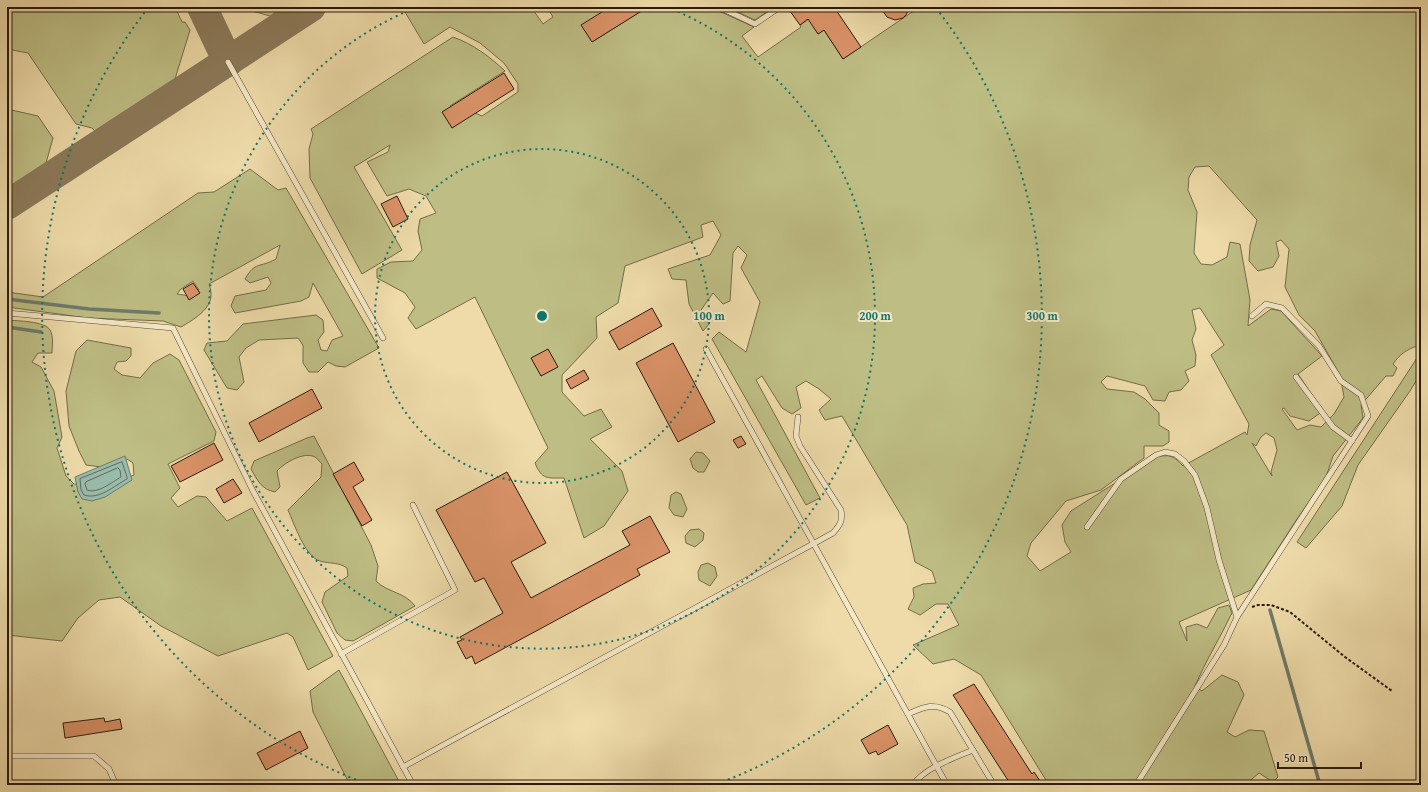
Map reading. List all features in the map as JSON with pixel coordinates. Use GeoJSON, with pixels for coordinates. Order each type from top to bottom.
{"type":"FeatureCollection","features":[{"type":"Feature","properties":{"kind":"lane"},"geometry":{"type":"LineString","coordinates":[[718,7],[755,24],[780,7]]}},
{"type":"Feature","properties":{"kind":"lane"},"geometry":{"type":"LineString","coordinates":[[228,62],[383,338]]}},
{"type":"Feature","properties":{"kind":"lane"},"geometry":{"type":"LineString","coordinates":[[1136,785],[1224,645],[1237,617],[1368,416],[1361,395],[1341,381],[1319,346],[1282,308],[1266,304],[1252,316]]}},
{"type":"Feature","properties":{"kind":"lane"},"geometry":{"type":"LineString","coordinates":[[7,313],[173,328],[253,491],[412,785]]}},
{"type":"Feature","properties":{"kind":"lane"},"geometry":{"type":"LineString","coordinates":[[706,349],[947,785]]}},
{"type":"Feature","properties":{"kind":"lane"},"geometry":{"type":"LineString","coordinates":[[1296,377],[1333,427],[1352,441]]}},
{"type":"Feature","properties":{"kind":"lane"},"geometry":{"type":"LineString","coordinates":[[403,767],[833,533],[839,526],[842,518],[841,510],[800,446],[796,436],[798,418]]}},
{"type":"Feature","properties":{"kind":"lane"},"geometry":{"type":"LineString","coordinates":[[1087,527],[1121,479],[1156,455],[1166,452],[1175,454],[1184,461],[1195,475],[1207,508],[1219,560],[1237,617]]}},
{"type":"Feature","properties":{"kind":"lane"},"geometry":{"type":"LineString","coordinates":[[341,654],[455,590],[413,505]]}},
{"type":"Feature","properties":{"kind":"lane"},"geometry":{"type":"LineString","coordinates":[[908,714],[925,707],[934,706],[950,712],[994,785]]}},
{"type":"Feature","properties":{"kind":"lane"},"geometry":{"type":"LineString","coordinates":[[913,785],[919,776],[937,766],[973,750]]}},
{"type":"Feature","properties":{"kind":"lane"},"geometry":{"type":"LineString","coordinates":[[7,756],[94,756],[109,769],[116,785]]}},
{"type":"Feature","properties":{"kind":"path"},"geometry":{"type":"LineString","coordinates":[[1250,608],[1258,605],[1271,605],[1290,612],[1345,657],[1392,691]]}},
{"type":"Feature","properties":{"kind":"green space"},"geometry":{"type":"Polygon","coordinates":[[[7,7],[175,7],[182,22],[185,22],[190,30],[175,79],[95,131],[92,128],[76,124],[28,53],[7,49],[7,7]]]}},
{"type":"Feature","properties":{"kind":"green space"},"geometry":{"type":"Polygon","coordinates":[[[238,7],[283,7],[270,16],[238,7]]]}},
{"type":"Feature","properties":{"kind":"green space"},"geometry":{"type":"Polygon","coordinates":[[[402,7],[531,7],[543,24],[553,17],[547,7],[610,7],[592,42],[641,11],[639,7],[710,7],[754,27],[742,36],[758,57],[801,27],[800,25],[822,10],[813,26],[818,34],[824,30],[843,59],[918,8],[917,7],[1421,7],[1421,336],[1417,346],[1404,353],[1393,364],[1397,368],[1393,376],[1386,376],[1361,405],[1363,418],[1333,456],[1326,477],[1251,590],[1179,622],[1187,641],[1186,627],[1197,624],[1207,628],[1218,608],[1229,605],[1232,613],[1195,686],[1202,691],[1222,675],[1238,682],[1244,695],[1227,732],[1235,737],[1249,730],[1264,731],[1278,777],[1273,782],[1259,773],[1245,785],[1049,785],[981,675],[954,659],[933,664],[913,645],[959,625],[948,604],[936,604],[920,615],[908,609],[914,597],[913,588],[923,584],[936,583],[932,571],[915,562],[907,525],[842,416],[825,420],[819,410],[831,399],[806,381],[796,387],[801,408],[792,414],[782,408],[762,376],[756,380],[820,498],[806,505],[712,339],[719,332],[746,352],[760,302],[741,268],[747,255],[738,246],[733,253],[730,301],[723,304],[713,293],[701,310],[710,323],[703,331],[689,304],[686,280],[672,279],[668,269],[710,255],[721,235],[713,221],[701,225],[703,237],[625,266],[618,303],[596,317],[597,338],[562,375],[562,392],[584,416],[601,409],[612,427],[590,439],[622,471],[628,491],[604,526],[584,538],[564,478],[546,477],[540,473],[535,463],[548,448],[475,297],[416,329],[408,318],[415,307],[405,293],[377,278],[377,269],[391,262],[413,261],[422,250],[418,231],[420,219],[436,213],[426,196],[409,189],[387,196],[367,162],[388,152],[390,145],[354,167],[402,250],[362,274],[310,178],[309,149],[313,134],[311,129],[453,37],[481,51],[505,71],[450,106],[462,107],[482,116],[518,92],[518,84],[504,63],[480,43],[450,27],[424,44],[402,7]],[[1209,166],[1195,167],[1189,177],[1188,190],[1197,212],[1194,253],[1201,264],[1212,265],[1227,257],[1230,242],[1240,244],[1250,300],[1248,326],[1271,309],[1281,311],[1322,356],[1298,374],[1323,411],[1309,421],[1290,416],[1284,408],[1282,409],[1297,430],[1310,425],[1321,427],[1334,414],[1344,397],[1340,375],[1315,331],[1299,315],[1285,287],[1289,249],[1281,240],[1276,242],[1279,256],[1273,267],[1258,271],[1249,261],[1250,245],[1257,220],[1209,166]],[[1200,308],[1192,310],[1196,329],[1192,340],[1196,355],[1195,366],[1185,371],[1189,381],[1181,390],[1169,392],[1165,401],[1153,400],[1145,386],[1107,376],[1101,382],[1107,389],[1134,392],[1145,399],[1159,413],[1159,425],[1169,431],[1169,442],[1163,446],[1144,446],[1144,458],[1101,490],[1066,501],[1031,543],[1027,556],[1040,571],[1071,552],[1065,542],[1062,525],[1071,511],[1156,457],[1171,457],[1183,466],[1245,432],[1247,435],[1249,424],[1211,355],[1224,345],[1200,308]],[[1266,433],[1261,437],[1256,446],[1252,443],[1272,476],[1271,472],[1277,450],[1274,438],[1266,433]]]}},
{"type":"Feature","properties":{"kind":"green space"},"geometry":{"type":"Polygon","coordinates":[[[727,7],[774,7],[755,20],[727,7]]]}},
{"type":"Feature","properties":{"kind":"green space"},"geometry":{"type":"Polygon","coordinates":[[[7,109],[38,116],[53,138],[46,163],[7,189],[7,109]]]}},
{"type":"Feature","properties":{"kind":"green space"},"geometry":{"type":"Polygon","coordinates":[[[250,169],[278,190],[286,188],[379,348],[345,367],[336,366],[328,362],[318,372],[309,372],[303,363],[303,345],[298,338],[259,340],[246,348],[239,357],[244,382],[237,390],[227,388],[204,350],[207,343],[227,341],[243,324],[316,315],[323,320],[324,332],[318,340],[321,350],[327,351],[332,340],[343,336],[313,283],[309,297],[301,301],[235,313],[231,306],[235,296],[266,290],[271,283],[268,277],[250,283],[245,279],[255,267],[276,259],[280,245],[209,284],[211,294],[205,309],[201,314],[181,327],[163,321],[88,318],[7,307],[7,292],[43,297],[198,193],[214,192],[250,169]],[[193,281],[181,289],[177,294],[190,296],[199,290],[193,281]]]}},
{"type":"Feature","properties":{"kind":"green space"},"geometry":{"type":"Polygon","coordinates":[[[7,320],[37,323],[47,327],[50,330],[52,335],[52,353],[38,353],[32,362],[41,367],[54,391],[62,437],[57,448],[66,476],[74,484],[105,487],[134,475],[133,463],[127,459],[109,468],[86,465],[79,451],[69,426],[66,391],[76,351],[87,340],[131,348],[131,356],[126,361],[117,362],[114,369],[122,375],[140,378],[153,363],[170,354],[179,360],[216,432],[214,441],[168,464],[180,488],[171,498],[178,507],[197,496],[206,497],[227,521],[252,508],[333,656],[308,670],[293,637],[287,633],[218,656],[161,626],[120,597],[99,600],[78,618],[62,641],[7,635],[7,320]]]}},
{"type":"Feature","properties":{"kind":"green space"},"geometry":{"type":"Polygon","coordinates":[[[1421,349],[1421,373],[1358,465],[1342,506],[1306,548],[1297,542],[1417,358],[1421,349]]]}},
{"type":"Feature","properties":{"kind":"green space"},"geometry":{"type":"Polygon","coordinates":[[[314,436],[371,545],[378,566],[376,581],[411,601],[415,606],[353,641],[345,640],[337,633],[322,602],[325,592],[348,576],[347,568],[341,565],[320,561],[315,558],[305,547],[288,510],[321,477],[322,464],[316,458],[310,456],[300,457],[289,461],[277,471],[280,487],[275,492],[263,487],[251,469],[254,461],[314,436]]]}},
{"type":"Feature","properties":{"kind":"green space"},"geometry":{"type":"Polygon","coordinates":[[[696,452],[703,453],[710,461],[704,472],[698,472],[693,468],[690,459],[696,452]]]}},
{"type":"Feature","properties":{"kind":"green space"},"geometry":{"type":"Polygon","coordinates":[[[676,492],[681,494],[687,509],[683,517],[674,515],[669,508],[671,495],[676,492]]]}},
{"type":"Feature","properties":{"kind":"green space"},"geometry":{"type":"Polygon","coordinates":[[[699,529],[704,533],[703,540],[695,547],[686,543],[685,536],[690,530],[699,529]]]}},
{"type":"Feature","properties":{"kind":"green space"},"geometry":{"type":"Polygon","coordinates":[[[708,563],[715,567],[717,576],[710,586],[699,580],[698,572],[701,565],[708,563]]]}},
{"type":"Feature","properties":{"kind":"green space"},"geometry":{"type":"Polygon","coordinates":[[[339,670],[401,785],[350,785],[313,712],[310,691],[339,670]]]}},
{"type":"Feature","properties":{"kind":"water"},"geometry":{"type":"Polygon","coordinates":[[[125,456],[132,480],[105,497],[92,501],[82,499],[78,492],[75,477],[125,456]]]}},
{"type":"Feature","properties":{"kind":"building"},"geometry":{"type":"Polygon","coordinates":[[[610,7],[648,7],[592,42],[581,25],[610,7]]]}},
{"type":"Feature","properties":{"kind":"building"},"geometry":{"type":"Polygon","coordinates":[[[796,7],[834,7],[861,47],[843,59],[824,30],[818,34],[808,19],[800,25],[790,11],[796,7]]]}},
{"type":"Feature","properties":{"kind":"building"},"geometry":{"type":"Polygon","coordinates":[[[880,7],[910,7],[903,18],[895,20],[887,17],[880,7]]]}},
{"type":"Feature","properties":{"kind":"building"},"geometry":{"type":"Polygon","coordinates":[[[504,73],[514,89],[452,128],[442,112],[504,73]]]}},
{"type":"Feature","properties":{"kind":"building"},"geometry":{"type":"Polygon","coordinates":[[[397,196],[408,219],[393,227],[381,204],[397,196]]]}},
{"type":"Feature","properties":{"kind":"building"},"geometry":{"type":"Polygon","coordinates":[[[193,283],[200,293],[189,300],[183,289],[193,283]]]}},
{"type":"Feature","properties":{"kind":"building"},"geometry":{"type":"Polygon","coordinates":[[[652,308],[662,326],[619,350],[609,332],[652,308]]]}},
{"type":"Feature","properties":{"kind":"building"},"geometry":{"type":"Polygon","coordinates":[[[673,343],[715,422],[678,442],[636,363],[673,343]]]}},
{"type":"Feature","properties":{"kind":"building"},"geometry":{"type":"Polygon","coordinates":[[[548,349],[558,367],[541,376],[531,358],[548,349]]]}},
{"type":"Feature","properties":{"kind":"building"},"geometry":{"type":"Polygon","coordinates":[[[584,370],[589,379],[571,389],[566,380],[584,370]]]}},
{"type":"Feature","properties":{"kind":"building"},"geometry":{"type":"Polygon","coordinates":[[[312,389],[322,408],[259,442],[249,423],[312,389]]]}},
{"type":"Feature","properties":{"kind":"building"},"geometry":{"type":"Polygon","coordinates":[[[741,436],[746,444],[738,448],[733,440],[741,436]]]}},
{"type":"Feature","properties":{"kind":"building"},"geometry":{"type":"Polygon","coordinates":[[[214,443],[223,460],[180,482],[171,466],[214,443]]]}},
{"type":"Feature","properties":{"kind":"building"},"geometry":{"type":"Polygon","coordinates":[[[354,462],[364,480],[353,487],[372,520],[362,526],[333,474],[354,462]]]}},
{"type":"Feature","properties":{"kind":"building"},"geometry":{"type":"Polygon","coordinates":[[[507,472],[546,543],[511,562],[531,598],[630,545],[622,531],[650,516],[670,552],[637,569],[640,575],[475,664],[472,656],[466,659],[457,642],[462,640],[460,637],[503,613],[484,578],[475,582],[436,510],[507,472]]]}},
{"type":"Feature","properties":{"kind":"building"},"geometry":{"type":"Polygon","coordinates":[[[233,479],[242,493],[224,503],[216,489],[233,479]]]}},
{"type":"Feature","properties":{"kind":"building"},"geometry":{"type":"Polygon","coordinates":[[[974,684],[1032,774],[1034,772],[1040,781],[1034,785],[1011,785],[953,695],[974,684]]]}},
{"type":"Feature","properties":{"kind":"building"},"geometry":{"type":"Polygon","coordinates":[[[104,718],[105,722],[120,719],[122,729],[65,738],[63,723],[104,718]]]}},
{"type":"Feature","properties":{"kind":"building"},"geometry":{"type":"Polygon","coordinates":[[[888,725],[898,744],[878,755],[876,751],[869,754],[861,740],[888,725]]]}},
{"type":"Feature","properties":{"kind":"building"},"geometry":{"type":"Polygon","coordinates":[[[300,731],[308,748],[266,770],[257,753],[300,731]]]}},
{"type":"Feature","properties":{"kind":"waterway"},"geometry":{"type":"LineString","coordinates":[[7,299],[89,309],[159,313]]}},
{"type":"Feature","properties":{"kind":"waterway"},"geometry":{"type":"LineString","coordinates":[[7,327],[41,332]]}},
{"type":"Feature","properties":{"kind":"waterway"},"geometry":{"type":"LineString","coordinates":[[1270,610],[1320,785]]}},
{"type":"Feature","properties":{"kind":"taxiway"},"geometry":{"type":"LineString","coordinates":[[202,7],[228,62]]}},
{"type":"Feature","properties":{"kind":"taxiway"},"geometry":{"type":"LineString","coordinates":[[7,205],[311,7]]}}]}
